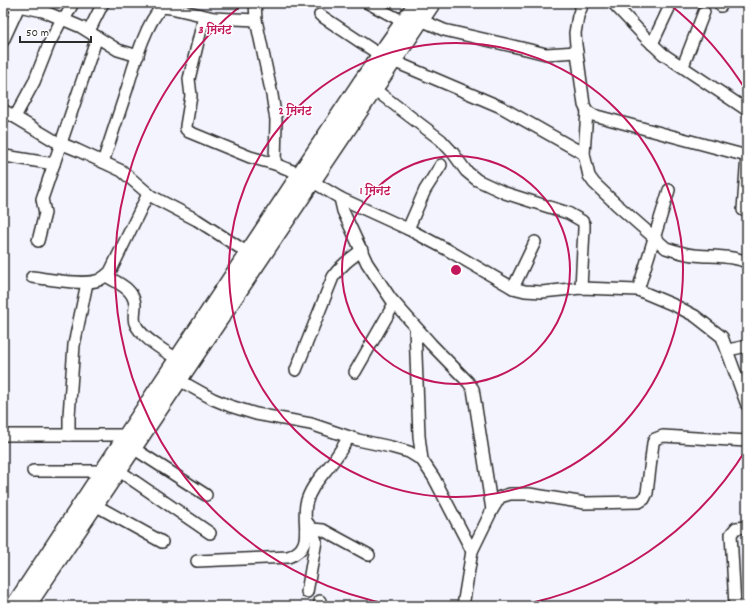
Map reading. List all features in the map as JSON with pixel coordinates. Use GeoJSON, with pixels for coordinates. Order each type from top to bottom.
{"type":"FeatureCollection","features":[{"type":"Feature","properties":{"kind":"main road"},"geometry":{"type":"LineString","coordinates":[[130,442],[177,359],[248,253],[374,89],[404,22],[417,3]]}},
{"type":"Feature","properties":{"kind":"main road"},"geometry":{"type":"LineString","coordinates":[[14,606],[130,442],[179,380],[306,177],[387,58],[421,20],[432,3]]}},
{"type":"Feature","properties":{"kind":"main road"},"geometry":{"type":"LineString","coordinates":[[27,606],[95,505],[110,470]]}},
{"type":"Feature","properties":{"kind":"street"},"geometry":{"type":"LineString","coordinates":[[15,117],[34,82],[49,44],[73,3]]}},
{"type":"Feature","properties":{"kind":"street"},"geometry":{"type":"LineString","coordinates":[[38,242],[45,213],[42,199],[61,144],[93,34],[104,3]]}},
{"type":"Feature","properties":{"kind":"street"},"geometry":{"type":"LineString","coordinates":[[255,3],[256,20],[273,101],[276,128],[275,164]]}},
{"type":"Feature","properties":{"kind":"street"},"geometry":{"type":"LineString","coordinates":[[368,3],[404,22]]}},
{"type":"Feature","properties":{"kind":"street"},"geometry":{"type":"LineString","coordinates":[[583,3],[578,16],[575,33],[582,93],[587,111],[584,154],[589,176],[594,183],[666,248],[693,255],[739,259],[747,263]]}},
{"type":"Feature","properties":{"kind":"street"},"geometry":{"type":"LineString","coordinates":[[613,3],[652,44],[747,110]]}},
{"type":"Feature","properties":{"kind":"street"},"geometry":{"type":"LineString","coordinates":[[3,41],[12,4],[43,11],[63,19],[93,34],[118,50],[138,56]]}},
{"type":"Feature","properties":{"kind":"street"},"geometry":{"type":"LineString","coordinates":[[652,44],[670,6]]}},
{"type":"Feature","properties":{"kind":"street"},"geometry":{"type":"LineString","coordinates":[[103,162],[138,56],[150,26],[156,14],[162,7],[204,17],[256,20]]}},
{"type":"Feature","properties":{"kind":"street"},"geometry":{"type":"LineString","coordinates":[[683,66],[704,12]]}},
{"type":"Feature","properties":{"kind":"street"},"geometry":{"type":"LineString","coordinates":[[320,15],[387,58],[501,107],[584,154]]}},
{"type":"Feature","properties":{"kind":"street"},"geometry":{"type":"LineString","coordinates":[[204,17],[189,79],[191,96],[186,129],[193,134],[236,152],[275,164],[306,177],[340,198],[408,229],[446,249],[512,288],[525,291],[542,292],[581,288],[638,290],[676,306],[695,316],[722,337],[747,405]]}},
{"type":"Feature","properties":{"kind":"street"},"geometry":{"type":"LineString","coordinates":[[421,20],[444,30],[546,54],[577,52]]}},
{"type":"Feature","properties":{"kind":"street"},"geometry":{"type":"LineString","coordinates":[[374,89],[441,140],[466,171],[477,180],[505,193],[568,213],[582,221],[584,224],[584,229],[581,288]]}},
{"type":"Feature","properties":{"kind":"street"},"geometry":{"type":"LineString","coordinates":[[3,110],[61,144],[122,171],[148,194],[196,220],[248,253]]}},
{"type":"Feature","properties":{"kind":"street"},"geometry":{"type":"LineString","coordinates":[[587,111],[593,115],[747,156],[743,210]]}},
{"type":"Feature","properties":{"kind":"street"},"geometry":{"type":"LineString","coordinates":[[5,156],[54,164]]}},
{"type":"Feature","properties":{"kind":"street"},"geometry":{"type":"LineString","coordinates":[[408,229],[425,190],[441,165]]}},
{"type":"Feature","properties":{"kind":"street"},"geometry":{"type":"LineString","coordinates":[[638,290],[669,190]]}},
{"type":"Feature","properties":{"kind":"street"},"geometry":{"type":"LineString","coordinates":[[32,277],[87,283],[100,280],[106,276],[110,272],[148,194]]}},
{"type":"Feature","properties":{"kind":"street"},"geometry":{"type":"LineString","coordinates":[[340,198],[343,211],[367,263],[394,304],[473,389],[492,510]]}},
{"type":"Feature","properties":{"kind":"street"},"geometry":{"type":"LineString","coordinates":[[512,288],[535,242]]}},
{"type":"Feature","properties":{"kind":"street"},"geometry":{"type":"LineString","coordinates":[[296,370],[333,277],[336,272],[362,250]]}},
{"type":"Feature","properties":{"kind":"street"},"geometry":{"type":"LineString","coordinates":[[106,276],[125,287],[134,297],[134,318],[138,328],[153,342],[177,359]]}},
{"type":"Feature","properties":{"kind":"street"},"geometry":{"type":"LineString","coordinates":[[69,435],[74,345],[87,283]]}},
{"type":"Feature","properties":{"kind":"street"},"geometry":{"type":"LineString","coordinates":[[355,372],[371,347],[394,304]]}},
{"type":"Feature","properties":{"kind":"street"},"geometry":{"type":"LineString","coordinates":[[415,328],[419,436],[422,460]]}},
{"type":"Feature","properties":{"kind":"street"},"geometry":{"type":"LineString","coordinates":[[728,350],[747,346]]}},
{"type":"Feature","properties":{"kind":"street"},"geometry":{"type":"LineString","coordinates":[[179,380],[213,399],[230,406],[256,414],[311,424],[349,437],[402,450],[417,456],[422,460],[434,478],[472,551]]}},
{"type":"Feature","properties":{"kind":"street"},"geometry":{"type":"LineString","coordinates":[[3,435],[69,435],[130,442],[206,495]]}},
{"type":"Feature","properties":{"kind":"street"},"geometry":{"type":"LineString","coordinates":[[307,592],[316,546],[315,535],[309,525],[306,511],[310,494],[316,483],[334,460],[349,437]]}},
{"type":"Feature","properties":{"kind":"street"},"geometry":{"type":"LineString","coordinates":[[463,606],[472,551],[500,497],[510,494],[530,494],[585,503],[639,502],[644,499],[646,493],[653,443],[659,437],[747,441]]}},
{"type":"Feature","properties":{"kind":"street"},"geometry":{"type":"LineString","coordinates":[[33,471],[110,470],[210,533]]}},
{"type":"Feature","properties":{"kind":"street"},"geometry":{"type":"LineString","coordinates":[[95,505],[162,542]]}},
{"type":"Feature","properties":{"kind":"street"},"geometry":{"type":"LineString","coordinates":[[309,525],[323,530],[369,555]]}},
{"type":"Feature","properties":{"kind":"street"},"geometry":{"type":"LineString","coordinates":[[197,561],[288,557],[295,555],[304,543],[309,525]]}},
{"type":"Feature","properties":{"kind":"street"},"geometry":{"type":"LineString","coordinates":[[735,606],[731,534],[736,528],[747,527]]}}]}
